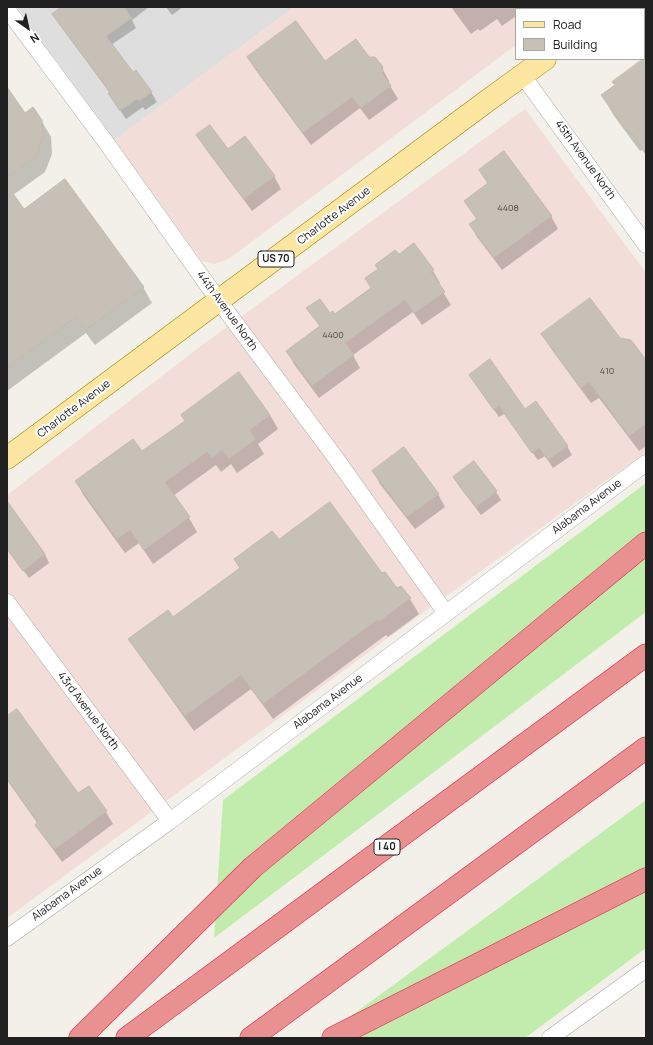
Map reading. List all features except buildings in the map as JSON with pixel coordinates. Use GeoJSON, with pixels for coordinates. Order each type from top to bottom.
{"type":"FeatureCollection","features":[{"type":"Feature","properties":{"kind":"highway"},"geometry":{"type":"LineString","coordinates":[[80,1038],[253,867],[646,544]]}},
{"type":"Feature","properties":{"kind":"highway","name":"I 40"},"geometry":{"type":"LineString","coordinates":[[128,1038],[646,655]]}},
{"type":"Feature","properties":{"kind":"highway"},"geometry":{"type":"LineString","coordinates":[[251,1038],[646,748]]}},
{"type":"Feature","properties":{"kind":"highway"},"geometry":{"type":"LineString","coordinates":[[333,1038],[646,879]]}},
{"type":"Feature","properties":{"kind":"main road","name":"Charlotte Avenue"},"geometry":{"type":"LineString","coordinates":[[7,458],[544,60]]}},
{"type":"Feature","properties":{"kind":"street","name":"44th Avenue North"},"geometry":{"type":"LineString","coordinates":[[7,9],[105,141],[219,301],[335,457],[446,612]]}},
{"type":"Feature","properties":{"kind":"street","name":"45th Avenue North"},"geometry":{"type":"LineString","coordinates":[[523,76],[646,245]]}},
{"type":"Feature","properties":{"kind":"street","name":"Alabama Avenue"},"geometry":{"type":"LineString","coordinates":[[7,938],[170,821],[646,463]]}},
{"type":"Feature","properties":{"kind":"street","name":"43rd Avenue North"},"geometry":{"type":"LineString","coordinates":[[7,602],[170,821]]}},
{"type":"Feature","properties":{"kind":"street"},"geometry":{"type":"LineString","coordinates":[[550,1038],[646,969]]}},
{"type":"Feature","properties":{"kind":"shaded area"},"geometry":{"type":"Polygon","coordinates":[[[17,7],[294,7],[115,140],[17,7]]]}},
{"type":"Feature","properties":{"kind":"shaded area"},"geometry":{"type":"Polygon","coordinates":[[[294,7],[568,7],[515,8],[515,46],[230,258],[215,264],[202,261],[115,140],[294,7]]]}},
{"type":"Feature","properties":{"kind":"shaded area"},"geometry":{"type":"Polygon","coordinates":[[[525,109],[646,273],[646,452],[377,646],[7,918],[7,495],[201,346],[525,109]]]}},
{"type":"Feature","properties":{"kind":"green space"},"geometry":{"type":"Polygon","coordinates":[[[646,483],[646,612],[214,938],[223,800],[646,483]]]}},
{"type":"Feature","properties":{"kind":"green space"},"geometry":{"type":"Polygon","coordinates":[[[646,800],[646,948],[525,1038],[321,1038],[646,800]]]}}]}
